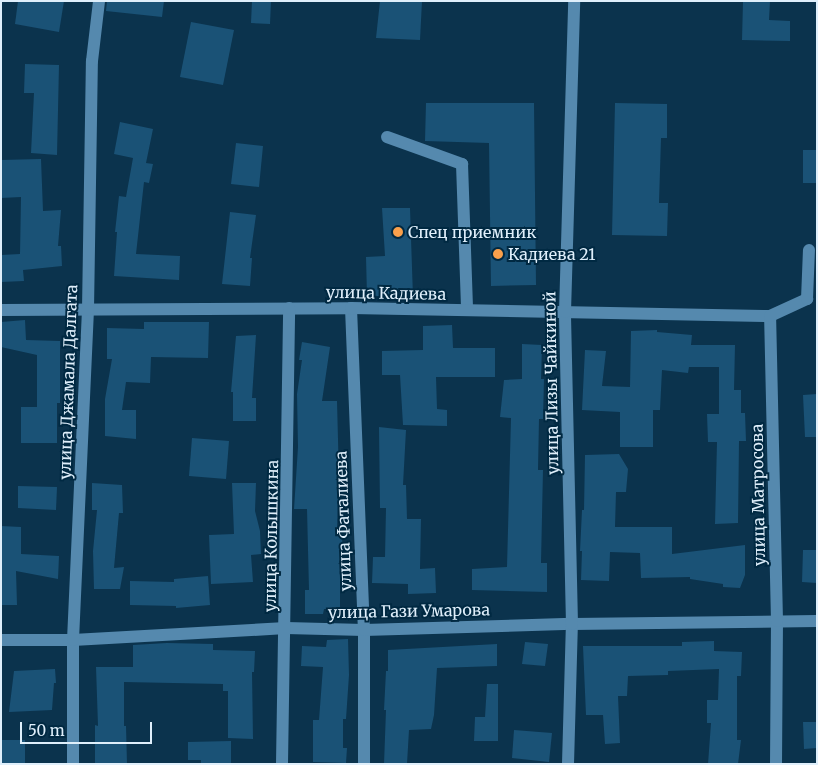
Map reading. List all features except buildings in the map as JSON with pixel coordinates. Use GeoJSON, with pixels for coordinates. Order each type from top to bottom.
{"type":"FeatureCollection","features":[{"type":"Feature","properties":{"kind":"street","name":"улица Джамала Далгата"},"geometry":{"type":"LineString","coordinates":[[73,764],[73,640],[88,310],[92,61],[99,1]]}},
{"type":"Feature","properties":{"kind":"street","name":"улица Лизы Чайкиной"},"geometry":{"type":"LineString","coordinates":[[568,764],[572,624],[565,312],[574,1]]}},
{"type":"Feature","properties":{"kind":"street"},"geometry":{"type":"LineString","coordinates":[[387,137],[462,164],[467,310]]}},
{"type":"Feature","properties":{"kind":"street"},"geometry":{"type":"LineString","coordinates":[[770,316],[807,299],[809,250]]}},
{"type":"Feature","properties":{"kind":"street","name":"улица Колышкина"},"geometry":{"type":"LineString","coordinates":[[282,764],[286,628],[289,308]]}},
{"type":"Feature","properties":{"kind":"street","name":"улица Кадиева"},"geometry":{"type":"LineString","coordinates":[[1,310],[351,308],[770,316]]}},
{"type":"Feature","properties":{"kind":"street","name":"улица Фаталиева"},"geometry":{"type":"LineString","coordinates":[[351,308],[364,630],[364,764]]}},
{"type":"Feature","properties":{"kind":"street","name":"улица Матросова"},"geometry":{"type":"LineString","coordinates":[[770,316],[777,621],[776,764]]}},
{"type":"Feature","properties":{"kind":"street","name":"улица Гази Умарова"},"geometry":{"type":"LineString","coordinates":[[1,640],[73,640],[286,628],[364,630],[572,624],[817,621]]}},
{"type":"Feature","properties":{"kind":"place","name":"Спец приемник"},"geometry":{"type":"Point","coordinates":[398,232]}},
{"type":"Feature","properties":{"kind":"place","name":"Кадиева 21"},"geometry":{"type":"Point","coordinates":[498,254]}}]}
